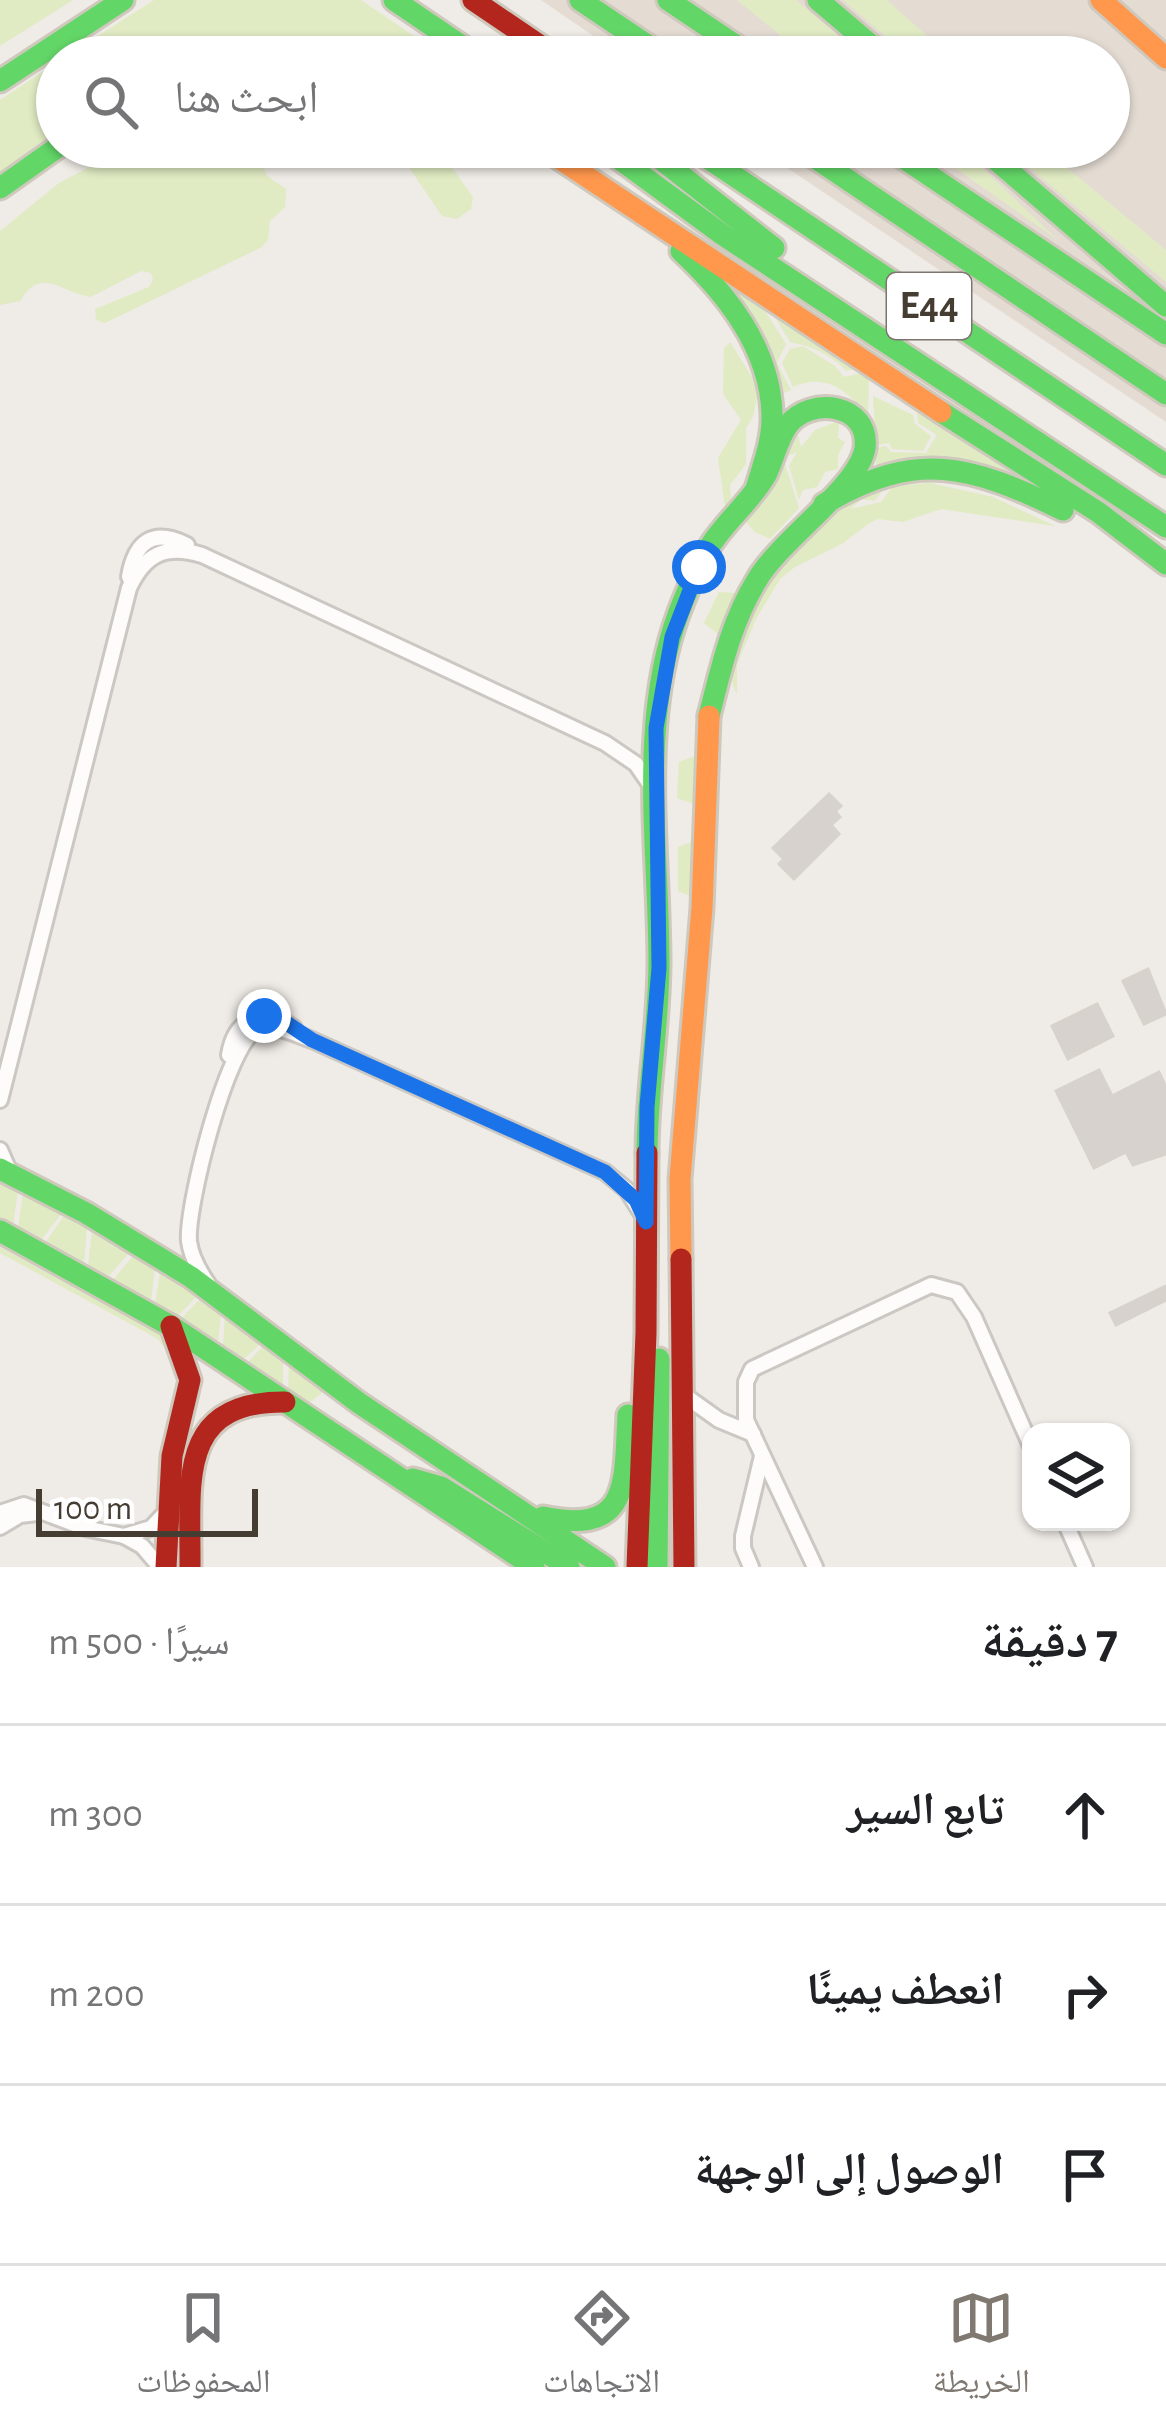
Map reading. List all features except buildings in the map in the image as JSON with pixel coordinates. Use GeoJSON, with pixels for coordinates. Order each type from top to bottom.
{"type":"FeatureCollection","features":[{"type":"Feature","properties":{"kind":"main road"},"geometry":{"type":"LineString","coordinates":[[68,36],[123,0]]}},
{"type":"Feature","properties":{"kind":"main road"},"geometry":{"type":"LineString","coordinates":[[394,0],[447,36]]}},
{"type":"Feature","properties":{"kind":"main road"},"geometry":{"type":"LineString","coordinates":[[473,0],[526,36]]}},
{"type":"Feature","properties":{"kind":"main road"},"geometry":{"type":"LineString","coordinates":[[580,0],[634,36]]}},
{"type":"Feature","properties":{"kind":"main road"},"geometry":{"type":"LineString","coordinates":[[668,0],[722,36]]}},
{"type":"Feature","properties":{"kind":"main road"},"geometry":{"type":"LineString","coordinates":[[818,0],[860,36]]}},
{"type":"Feature","properties":{"kind":"main road"},"geometry":{"type":"LineString","coordinates":[[1101,0],[1166,58]]}},
{"type":"Feature","properties":{"kind":"main road"},"geometry":{"type":"LineString","coordinates":[[0,81],[36,57]]}},
{"type":"Feature","properties":{"kind":"main road"},"geometry":{"type":"LineString","coordinates":[[0,188],[36,163]]}},
{"type":"Feature","properties":{"kind":"main road"},"geometry":{"type":"LineString","coordinates":[[573,168],[687,256],[745,329],[763,365],[772,412],[756,488]]}},
{"type":"Feature","properties":{"kind":"main road"},"geometry":{"type":"LineString","coordinates":[[574,168],[1136,538],[1166,565]]}},
{"type":"Feature","properties":{"kind":"main road"},"geometry":{"type":"LineString","coordinates":[[632,168],[709,225],[1166,527]]}},
{"type":"Feature","properties":{"kind":"main road"},"geometry":{"type":"LineString","coordinates":[[672,168],[916,350],[963,393]]}},
{"type":"Feature","properties":{"kind":"main road","name":"E44"},"geometry":{"type":"LineString","coordinates":[[723,168],[1166,465]]}},
{"type":"Feature","properties":{"kind":"main road","name":"E44"},"geometry":{"type":"LineString","coordinates":[[830,168],[1166,394]]}},
{"type":"Feature","properties":{"kind":"main road"},"geometry":{"type":"LineString","coordinates":[[918,168],[1166,334]]}},
{"type":"Feature","properties":{"kind":"main road"},"geometry":{"type":"LineString","coordinates":[[1005,168],[1166,306]]}},
{"type":"Feature","properties":{"kind":"main road"},"geometry":{"type":"LineString","coordinates":[[637,1567],[646,1334],[647,1107],[659,968],[654,790],[660,694],[680,612],[709,548],[756,488],[788,424],[812,406],[830,406],[853,417],[862,431],[866,446],[859,469],[768,562],[746,596],[728,640],[706,740],[702,908],[682,1145],[684,1567]]}},
{"type":"Feature","properties":{"kind":"main road"},"geometry":{"type":"LineString","coordinates":[[824,504],[892,471],[965,473],[1044,501],[1166,565]]}},
{"type":"Feature","properties":{"kind":"main road"},"geometry":{"type":"LineString","coordinates":[[5,1171],[86,1213],[214,1293],[359,1403],[605,1567]]}},
{"type":"Feature","properties":{"kind":"main road"},"geometry":{"type":"LineString","coordinates":[[0,1231],[171,1325],[533,1567]]}},
{"type":"Feature","properties":{"kind":"main road"},"geometry":{"type":"LineString","coordinates":[[163,1567],[172,1456],[190,1380],[171,1325]]}},
{"type":"Feature","properties":{"kind":"main road"},"geometry":{"type":"LineString","coordinates":[[522,1511],[577,1525],[614,1510],[622,1491],[633,1361],[646,1334]]}},
{"type":"Feature","properties":{"kind":"main road"},"geometry":{"type":"LineString","coordinates":[[646,1334],[659,1348],[657,1567]]}},
{"type":"Feature","properties":{"kind":"main road"},"geometry":{"type":"LineString","coordinates":[[190,1567],[194,1470],[202,1436],[217,1418],[238,1406],[285,1402]]}},
{"type":"Feature","properties":{"kind":"main road"},"geometry":{"type":"LineString","coordinates":[[400,1479],[441,1487],[569,1567]]}},
{"type":"Feature","properties":{"kind":"main road"},"geometry":{"type":"LineString","coordinates":[[684,1525],[698,1567]]}},
{"type":"Feature","properties":{"kind":"main road"},"geometry":{"type":"LineString","coordinates":[[500,1545],[518,1567]]}},
{"type":"Feature","properties":{"kind":"street"},"geometry":{"type":"LineString","coordinates":[[0,1100],[129,588],[139,568],[155,553],[176,549],[202,554],[605,742],[636,764],[654,790]]}},
{"type":"Feature","properties":{"kind":"street"},"geometry":{"type":"LineString","coordinates":[[214,1293],[192,1253],[189,1226],[226,1072],[240,1044],[256,1030],[278,1028],[312,1040],[605,1172],[636,1200],[646,1222]]}},
{"type":"Feature","properties":{"kind":"street"},"geometry":{"type":"LineString","coordinates":[[0,1150],[5,1171]]}},
{"type":"Feature","properties":{"kind":"street"},"geometry":{"type":"LineString","coordinates":[[815,1567],[746,1420],[746,1382],[752,1369],[931,1286],[957,1292],[974,1317],[1022,1426]]}},
{"type":"Feature","properties":{"kind":"street"},"geometry":{"type":"LineString","coordinates":[[684,1395],[719,1420],[753,1434]]}},
{"type":"Feature","properties":{"kind":"street"},"geometry":{"type":"LineString","coordinates":[[752,1567],[742,1548],[743,1536],[763,1455]]}},
{"type":"Feature","properties":{"kind":"street"},"geometry":{"type":"LineString","coordinates":[[0,1513],[24,1505],[124,1536],[163,1567]]}},
{"type":"Feature","properties":{"kind":"street"},"geometry":{"type":"LineString","coordinates":[[124,1536],[151,1528],[170,1506]]}},
{"type":"Feature","properties":{"kind":"street"},"geometry":{"type":"LineString","coordinates":[[0,1527],[20,1515],[49,1514]]}},
{"type":"Feature","properties":{"kind":"street"},"geometry":{"type":"LineString","coordinates":[[1069,1531],[1085,1567]]}},
{"type":"Feature","properties":{"kind":"shaded area"},"geometry":{"type":"Polygon","coordinates":[[[541,0],[1166,0],[1166,422],[787,168],[1130,168],[1130,36],[593,36],[541,0]]]}},
{"type":"Feature","properties":{"kind":"green space"},"geometry":{"type":"Polygon","coordinates":[[[0,0],[73,0],[0,46],[0,0]]]}},
{"type":"Feature","properties":{"kind":"green space"},"geometry":{"type":"Polygon","coordinates":[[[154,0],[361,0],[414,36],[98,36],[154,0]]]}},
{"type":"Feature","properties":{"kind":"green space"},"geometry":{"type":"Polygon","coordinates":[[[737,0],[796,0],[839,36],[781,36],[737,0]]]}},
{"type":"Feature","properties":{"kind":"green space"},"geometry":{"type":"Polygon","coordinates":[[[843,0],[887,0],[927,36],[885,36],[843,0]]]}},
{"type":"Feature","properties":{"kind":"green space"},"geometry":{"type":"Polygon","coordinates":[[[36,76],[36,150],[0,175],[0,100],[36,76]]]}},
{"type":"Feature","properties":{"kind":"green space"},"geometry":{"type":"Polygon","coordinates":[[[87,168],[264,168],[267,176],[286,189],[285,207],[270,221],[268,240],[262,247],[105,323],[96,320],[95,309],[149,287],[151,273],[141,271],[91,297],[44,283],[28,290],[20,301],[0,305],[0,231],[59,183],[87,168]]]}},
{"type":"Feature","properties":{"kind":"green space"},"geometry":{"type":"Polygon","coordinates":[[[409,168],[452,168],[473,197],[471,209],[457,219],[442,216],[409,168]]]}},
{"type":"Feature","properties":{"kind":"green space"},"geometry":{"type":"Polygon","coordinates":[[[955,168],[982,168],[1058,240],[955,168]]]}},
{"type":"Feature","properties":{"kind":"green space"},"geometry":{"type":"Polygon","coordinates":[[[1030,168],[1067,168],[1166,250],[1166,282],[1030,168]]]}},
{"type":"Feature","properties":{"kind":"green space"},"geometry":{"type":"Polygon","coordinates":[[[711,270],[762,306],[786,344],[777,363],[791,390],[781,394],[711,270]]]}},
{"type":"Feature","properties":{"kind":"green space"},"geometry":{"type":"Polygon","coordinates":[[[772,313],[856,369],[846,371],[821,352],[791,343],[772,313]]]}},
{"type":"Feature","properties":{"kind":"green space"},"geometry":{"type":"Polygon","coordinates":[[[730,342],[759,388],[746,428],[746,464],[730,485],[731,500],[725,507],[718,458],[741,420],[723,394],[724,348],[730,342]]]}},
{"type":"Feature","properties":{"kind":"green space"},"geometry":{"type":"Polygon","coordinates":[[[803,346],[844,377],[862,373],[869,378],[868,417],[827,383],[793,387],[782,363],[790,349],[803,346]]]}},
{"type":"Feature","properties":{"kind":"green space"},"geometry":{"type":"Polygon","coordinates":[[[873,396],[913,415],[915,424],[931,436],[923,451],[892,449],[889,443],[876,445],[873,396]]]}},
{"type":"Feature","properties":{"kind":"green space"},"geometry":{"type":"Polygon","coordinates":[[[917,410],[1008,471],[876,465],[877,448],[926,453],[937,435],[918,423],[917,410]]]}},
{"type":"Feature","properties":{"kind":"green space"},"geometry":{"type":"Polygon","coordinates":[[[839,421],[838,438],[845,442],[838,469],[825,472],[817,487],[803,490],[799,500],[789,466],[797,452],[783,458],[799,508],[770,539],[755,532],[741,517],[796,428],[801,447],[815,430],[839,421]]]}},
{"type":"Feature","properties":{"kind":"green space"},"geometry":{"type":"Polygon","coordinates":[[[927,480],[886,486],[875,501],[862,499],[850,509],[881,502],[893,486],[931,483],[993,497],[1055,526],[941,509],[903,522],[878,519],[868,524],[780,579],[737,665],[737,695],[732,673],[737,646],[750,616],[791,557],[855,497],[890,484],[927,480]]]}},
{"type":"Feature","properties":{"kind":"green space"},"geometry":{"type":"Polygon","coordinates":[[[719,592],[736,593],[718,634],[704,623],[719,592]]]}},
{"type":"Feature","properties":{"kind":"green space"},"geometry":{"type":"Polygon","coordinates":[[[697,755],[694,804],[677,798],[679,762],[697,755]]]}},
{"type":"Feature","properties":{"kind":"green space"},"geometry":{"type":"Polygon","coordinates":[[[694,841],[692,897],[678,891],[678,847],[694,841]]]}},
{"type":"Feature","properties":{"kind":"green space"},"geometry":{"type":"Polygon","coordinates":[[[0,1181],[18,1190],[13,1225],[0,1220],[0,1181]]]}},
{"type":"Feature","properties":{"kind":"green space"},"geometry":{"type":"Polygon","coordinates":[[[23,1193],[62,1213],[41,1240],[18,1228],[23,1193]]]}},
{"type":"Feature","properties":{"kind":"green space"},"geometry":{"type":"Polygon","coordinates":[[[64,1216],[87,1228],[84,1262],[45,1243],[64,1216]]]}},
{"type":"Feature","properties":{"kind":"green space"},"geometry":{"type":"Polygon","coordinates":[[[92,1231],[129,1253],[109,1276],[88,1265],[92,1231]]]}},
{"type":"Feature","properties":{"kind":"green space"},"geometry":{"type":"Polygon","coordinates":[[[0,1247],[165,1339],[182,1376],[177,1388],[175,1363],[158,1339],[0,1253],[0,1247]]]}},
{"type":"Feature","properties":{"kind":"green space"},"geometry":{"type":"Polygon","coordinates":[[[133,1256],[155,1268],[151,1300],[113,1280],[133,1256]]]}},
{"type":"Feature","properties":{"kind":"green space"},"geometry":{"type":"Polygon","coordinates":[[[160,1272],[197,1296],[177,1317],[155,1304],[160,1272]]]}},
{"type":"Feature","properties":{"kind":"green space"},"geometry":{"type":"Polygon","coordinates":[[[200,1299],[221,1313],[218,1343],[181,1319],[200,1299]]]}},
{"type":"Feature","properties":{"kind":"green space"},"geometry":{"type":"Polygon","coordinates":[[[225,1316],[261,1343],[244,1359],[223,1346],[225,1316]]]}},
{"type":"Feature","properties":{"kind":"green space"},"geometry":{"type":"Polygon","coordinates":[[[264,1345],[283,1359],[283,1385],[248,1362],[264,1345]]]}},
{"type":"Feature","properties":{"kind":"green space"},"geometry":{"type":"Polygon","coordinates":[[[289,1366],[323,1392],[309,1403],[288,1389],[289,1366]]]}},
{"type":"Feature","properties":{"kind":"traffic: fast"},"geometry":{"type":"LineString","coordinates":[[68,36],[123,0]]}},
{"type":"Feature","properties":{"kind":"traffic: fast"},"geometry":{"type":"LineString","coordinates":[[394,0],[447,36]]}},
{"type":"Feature","properties":{"kind":"traffic: fast"},"geometry":{"type":"LineString","coordinates":[[580,0],[634,36]]}},
{"type":"Feature","properties":{"kind":"traffic: fast"},"geometry":{"type":"LineString","coordinates":[[668,0],[722,36]]}},
{"type":"Feature","properties":{"kind":"traffic: fast"},"geometry":{"type":"LineString","coordinates":[[818,0],[860,36]]}},
{"type":"Feature","properties":{"kind":"traffic: fast"},"geometry":{"type":"LineString","coordinates":[[0,81],[36,57]]}},
{"type":"Feature","properties":{"kind":"traffic: fast"},"geometry":{"type":"LineString","coordinates":[[0,188],[36,163]]}},
{"type":"Feature","properties":{"kind":"traffic: fast"},"geometry":{"type":"LineString","coordinates":[[632,168],[723,235],[1166,527]]}},
{"type":"Feature","properties":{"kind":"traffic: fast"},"geometry":{"type":"LineString","coordinates":[[672,168],[774,248]]}},
{"type":"Feature","properties":{"kind":"traffic: fast"},"geometry":{"type":"LineString","coordinates":[[722,168],[1166,465]]}},
{"type":"Feature","properties":{"kind":"traffic: fast"},"geometry":{"type":"LineString","coordinates":[[830,168],[1166,394]]}},
{"type":"Feature","properties":{"kind":"traffic: fast"},"geometry":{"type":"LineString","coordinates":[[918,168],[1166,334]]}},
{"type":"Feature","properties":{"kind":"traffic: fast"},"geometry":{"type":"LineString","coordinates":[[1005,168],[1166,306]]}},
{"type":"Feature","properties":{"kind":"traffic: fast"},"geometry":{"type":"LineString","coordinates":[[681,251],[729,304],[763,367],[772,424],[756,489]]}},
{"type":"Feature","properties":{"kind":"traffic: fast"},"geometry":{"type":"LineString","coordinates":[[647,1153],[659,963],[655,741],[666,654],[701,561],[766,475],[788,425],[810,410],[849,413],[864,433],[860,463],[757,580],[734,629],[709,716]]}},
{"type":"Feature","properties":{"kind":"traffic: fast"},"geometry":{"type":"LineString","coordinates":[[941,412],[1098,512],[1166,564]]}},
{"type":"Feature","properties":{"kind":"traffic: fast"},"geometry":{"type":"LineString","coordinates":[[824,504],[888,475],[944,470],[999,482],[1063,510]]}},
{"type":"Feature","properties":{"kind":"traffic: fast"},"geometry":{"type":"LineString","coordinates":[[0,1169],[86,1213],[191,1277],[359,1403],[605,1567]]}},
{"type":"Feature","properties":{"kind":"traffic: fast"},"geometry":{"type":"LineString","coordinates":[[0,1231],[171,1326],[534,1567]]}},
{"type":"Feature","properties":{"kind":"traffic: fast"},"geometry":{"type":"LineString","coordinates":[[657,1567],[659,1359]]}},
{"type":"Feature","properties":{"kind":"traffic: fast"},"geometry":{"type":"LineString","coordinates":[[543,1517],[572,1521],[608,1511],[623,1482],[628,1415]]}},
{"type":"Feature","properties":{"kind":"traffic: fast"},"geometry":{"type":"LineString","coordinates":[[413,1479],[441,1487],[569,1567]]}},
{"type":"Feature","properties":{"kind":"traffic: slow"},"geometry":{"type":"LineString","coordinates":[[1101,0],[1166,58]]}},
{"type":"Feature","properties":{"kind":"traffic: slow"},"geometry":{"type":"LineString","coordinates":[[574,168],[941,412]]}},
{"type":"Feature","properties":{"kind":"traffic: slow"},"geometry":{"type":"LineString","coordinates":[[681,1259],[680,1179],[702,908],[709,716]]}},
{"type":"Feature","properties":{"kind":"traffic: jam"},"geometry":{"type":"LineString","coordinates":[[473,0],[526,36]]}},
{"type":"Feature","properties":{"kind":"traffic: jam"},"geometry":{"type":"LineString","coordinates":[[637,1567],[647,1153]]}},
{"type":"Feature","properties":{"kind":"traffic: jam"},"geometry":{"type":"LineString","coordinates":[[681,1259],[684,1567]]}},
{"type":"Feature","properties":{"kind":"traffic: jam"},"geometry":{"type":"LineString","coordinates":[[166,1567],[172,1456],[190,1380],[171,1326]]}},
{"type":"Feature","properties":{"kind":"traffic: jam"},"geometry":{"type":"LineString","coordinates":[[190,1567],[191,1478],[207,1432],[224,1416],[249,1405],[285,1402]]}},
{"type":"Feature","properties":{"kind":"route"},"geometry":{"type":"LineString","coordinates":[[264,1016],[282,1020],[312,1040],[605,1172],[636,1200],[646,1222],[647,1107],[659,968],[656,728],[665,662],[699,567]]}}]}
